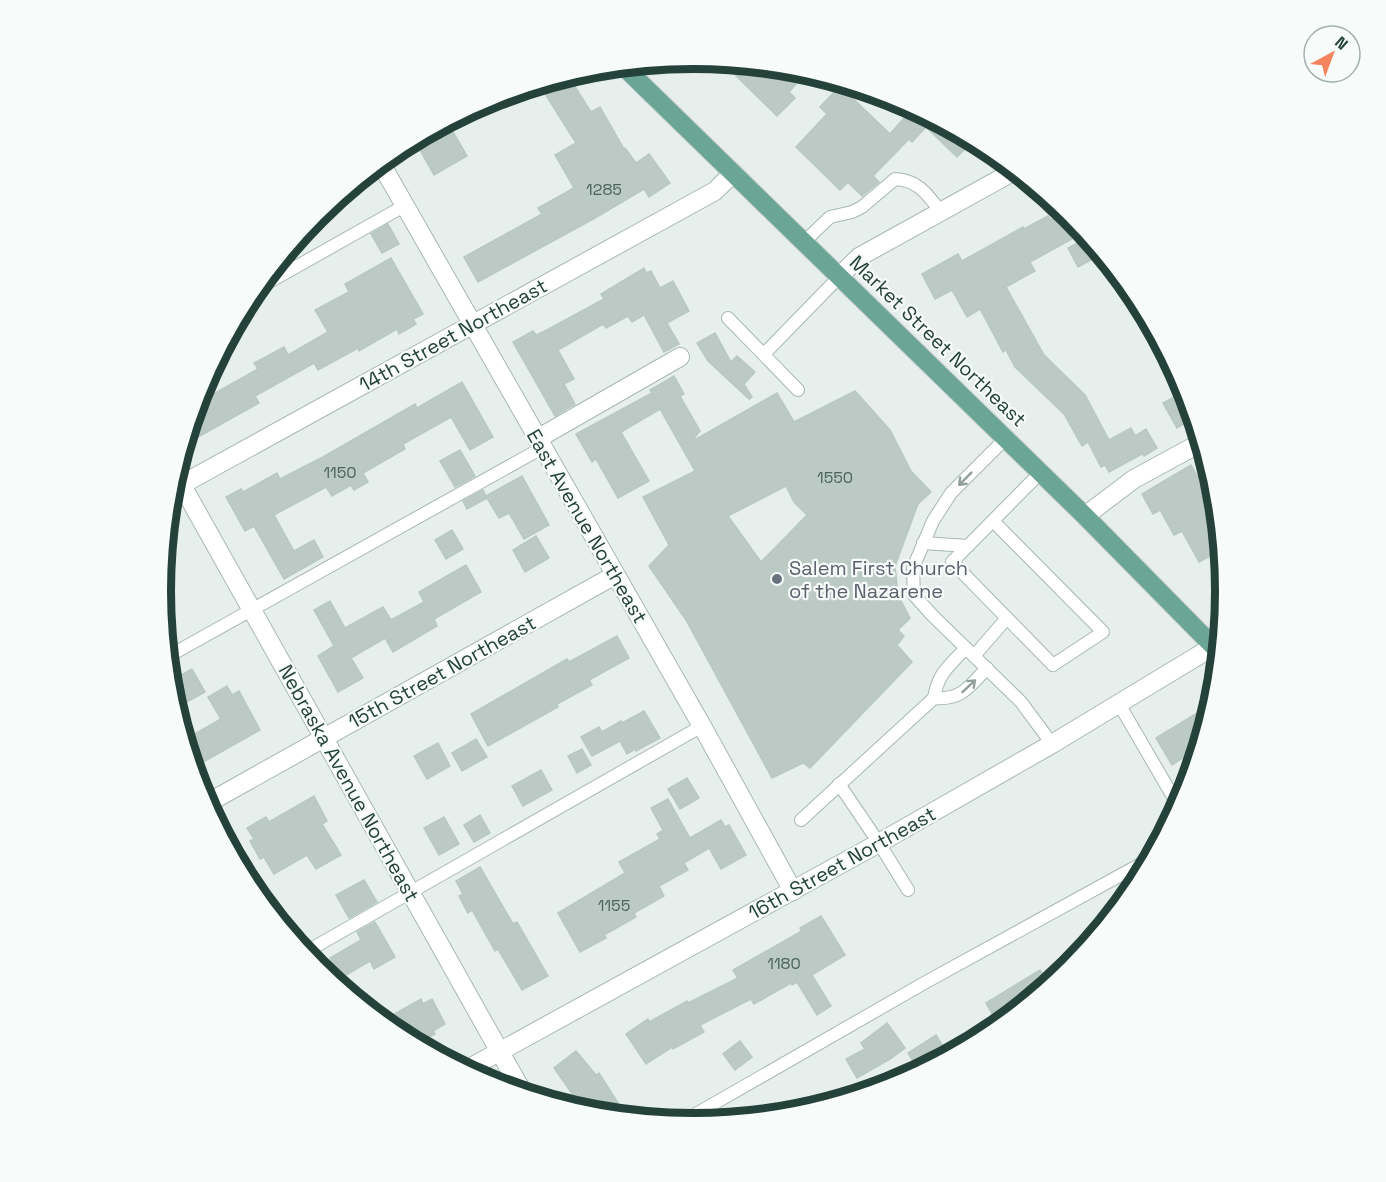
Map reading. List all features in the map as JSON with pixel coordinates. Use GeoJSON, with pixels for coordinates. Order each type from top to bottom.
{"type":"FeatureCollection","features":[{"type":"Feature","properties":{"kind":"main road","name":"Market Street Northeast"},"geometry":{"type":"LineString","coordinates":[[630,73],[1041,472],[1212,645]]}},
{"type":"Feature","properties":{"kind":"street","name":"East Avenue Northeast"},"geometry":{"type":"LineString","coordinates":[[384,170],[702,726],[793,891]]}},
{"type":"Feature","properties":{"kind":"street","name":"14th Street Northeast"},"geometry":{"type":"LineString","coordinates":[[183,479],[472,325],[715,191],[733,173]]}},
{"type":"Feature","properties":{"kind":"street"},"geometry":{"type":"LineString","coordinates":[[840,276],[859,256],[1008,175]]}},
{"type":"Feature","properties":{"kind":"street"},"geometry":{"type":"LineString","coordinates":[[539,443],[680,357]]}},
{"type":"Feature","properties":{"kind":"street"},"geometry":{"type":"LineString","coordinates":[[1085,516],[1134,479],[1194,446]]}},
{"type":"Feature","properties":{"kind":"street","name":"Nebraska Avenue Northeast"},"geometry":{"type":"LineString","coordinates":[[181,491],[252,610],[517,1082]]}},
{"type":"Feature","properties":{"kind":"street","name":"15th Street Northeast"},"geometry":{"type":"LineString","coordinates":[[215,799],[615,575]]}},
{"type":"Feature","properties":{"kind":"street","name":"16th Street Northeast"},"geometry":{"type":"LineString","coordinates":[[475,1065],[879,843],[1212,651]]}},
{"type":"Feature","properties":{"kind":"lane"},"geometry":{"type":"LineString","coordinates":[[804,242],[830,217],[852,213],[895,179],[913,182],[925,190],[941,212]]}},
{"type":"Feature","properties":{"kind":"lane"},"geometry":{"type":"LineString","coordinates":[[275,279],[404,206]]}},
{"type":"Feature","properties":{"kind":"lane"},"geometry":{"type":"LineString","coordinates":[[764,354],[840,276]]}},
{"type":"Feature","properties":{"kind":"lane"},"geometry":{"type":"LineString","coordinates":[[728,318],[798,390]]}},
{"type":"Feature","properties":{"kind":"lane"},"geometry":{"type":"LineString","coordinates":[[1006,438],[951,493],[933,521],[913,568],[914,595],[1021,702],[1052,744]]}},
{"type":"Feature","properties":{"kind":"lane"},"geometry":{"type":"LineString","coordinates":[[174,653],[539,443]]}},
{"type":"Feature","properties":{"kind":"lane"},"geometry":{"type":"LineString","coordinates":[[993,521],[1103,632],[1053,665],[952,562],[1041,472]]}},
{"type":"Feature","properties":{"kind":"lane"},"geometry":{"type":"LineString","coordinates":[[923,543],[968,546]]}},
{"type":"Feature","properties":{"kind":"lane"},"geometry":{"type":"LineString","coordinates":[[801,819],[934,698],[940,676],[1007,618]]}},
{"type":"Feature","properties":{"kind":"lane"},"geometry":{"type":"LineString","coordinates":[[934,698],[948,699],[957,696],[987,668]]}},
{"type":"Feature","properties":{"kind":"lane"},"geometry":{"type":"LineString","coordinates":[[1119,704],[1173,796]]}},
{"type":"Feature","properties":{"kind":"lane"},"geometry":{"type":"LineString","coordinates":[[312,947],[702,726]]}},
{"type":"Feature","properties":{"kind":"lane"},"geometry":{"type":"LineString","coordinates":[[839,784],[908,890]]}},
{"type":"Feature","properties":{"kind":"lane"},"geometry":{"type":"LineString","coordinates":[[698,1113],[926,982],[1136,867]]}},
{"type":"Feature","properties":{"kind":"building"},"geometry":{"type":"Polygon","coordinates":[[[730,70],[793,79],[797,83],[789,92],[795,98],[777,116],[730,70]]]}},
{"type":"Feature","properties":{"kind":"building"},"geometry":{"type":"Polygon","coordinates":[[[573,83],[591,112],[600,107],[624,149],[636,163],[649,154],[670,183],[649,197],[644,189],[478,282],[464,257],[542,214],[538,208],[574,188],[555,155],[576,143],[544,92],[573,83]]]}},
{"type":"Feature","properties":{"kind":"building"},"geometry":{"type":"Polygon","coordinates":[[[837,90],[847,93],[890,134],[907,115],[967,147],[957,157],[926,127],[912,142],[909,139],[873,176],[879,182],[862,196],[848,182],[840,190],[796,147],[827,114],[820,107],[837,90]]]}},
{"type":"Feature","properties":{"kind":"building"},"geometry":{"type":"Polygon","coordinates":[[[453,132],[467,156],[434,175],[419,147],[443,133],[444,136],[453,132]]]}},
{"type":"Feature","properties":{"kind":"building"},"geometry":{"type":"Polygon","coordinates":[[[1048,216],[1051,220],[1056,217],[1064,224],[1072,239],[1030,262],[1035,271],[1006,287],[1044,355],[1085,395],[1109,440],[1131,428],[1135,436],[1146,429],[1157,448],[1109,472],[1105,465],[1101,467],[1088,442],[1082,446],[1064,414],[1015,367],[1006,350],[1003,352],[980,309],[967,317],[952,290],[935,299],[922,274],[958,254],[962,261],[1023,227],[1024,229],[1048,216]]]}},
{"type":"Feature","properties":{"kind":"building"},"geometry":{"type":"Polygon","coordinates":[[[388,224],[399,244],[382,253],[371,234],[388,224]]]}},
{"type":"Feature","properties":{"kind":"building"},"geometry":{"type":"Polygon","coordinates":[[[1080,242],[1095,258],[1078,267],[1068,248],[1080,242]]]}},
{"type":"Feature","properties":{"kind":"building"},"geometry":{"type":"Polygon","coordinates":[[[391,258],[423,314],[413,319],[416,324],[399,334],[397,329],[359,351],[358,348],[318,370],[314,363],[255,396],[259,403],[194,439],[209,395],[258,369],[254,363],[284,347],[288,355],[328,332],[315,310],[349,292],[345,284],[391,258]]]}},
{"type":"Feature","properties":{"kind":"building"},"geometry":{"type":"Polygon","coordinates":[[[644,268],[646,273],[651,271],[660,288],[673,281],[689,311],[667,323],[679,344],[664,352],[644,315],[632,322],[628,316],[606,328],[603,324],[558,350],[574,379],[564,384],[575,404],[555,416],[513,342],[533,331],[536,335],[545,331],[604,299],[601,294],[644,268]]]}},
{"type":"Feature","properties":{"kind":"building"},"geometry":{"type":"Polygon","coordinates":[[[715,333],[731,362],[737,356],[755,372],[744,384],[752,397],[749,399],[708,361],[697,343],[715,333]]]}},
{"type":"Feature","properties":{"kind":"building","name":"Salem First Church of the Nazarene"},"geometry":{"type":"Polygon","coordinates":[[[674,376],[684,394],[680,396],[700,431],[691,442],[777,393],[794,422],[855,391],[890,430],[911,471],[931,492],[918,504],[895,566],[898,595],[910,618],[898,630],[904,636],[897,645],[912,662],[810,768],[803,763],[772,778],[686,620],[649,566],[669,545],[643,497],[695,471],[660,409],[621,432],[649,481],[618,498],[596,459],[592,462],[576,434],[652,393],[650,390],[674,376]],[[786,486],[728,516],[761,562],[807,515],[794,502],[786,486]]]}},
{"type":"Feature","properties":{"kind":"building"},"geometry":{"type":"Polygon","coordinates":[[[462,382],[493,437],[470,450],[451,417],[403,444],[405,449],[363,473],[368,482],[354,490],[351,485],[332,496],[326,487],[274,515],[294,551],[314,540],[323,557],[284,579],[254,526],[245,531],[226,497],[241,489],[243,492],[277,473],[280,479],[415,404],[417,408],[462,382]]]}},
{"type":"Feature","properties":{"kind":"building"},"geometry":{"type":"Polygon","coordinates":[[[1177,395],[1187,422],[1177,428],[1163,403],[1177,395]]]}},
{"type":"Feature","properties":{"kind":"building"},"geometry":{"type":"Polygon","coordinates":[[[460,450],[475,476],[455,487],[440,461],[460,450]]]}},
{"type":"Feature","properties":{"kind":"building"},"geometry":{"type":"Polygon","coordinates":[[[1191,465],[1205,491],[1214,554],[1199,562],[1182,531],[1174,535],[1160,510],[1153,514],[1142,494],[1191,465]]]}},
{"type":"Feature","properties":{"kind":"building"},"geometry":{"type":"Polygon","coordinates":[[[522,476],[549,525],[524,539],[509,513],[499,518],[487,498],[467,509],[463,501],[483,490],[486,496],[522,476]]]}},
{"type":"Feature","properties":{"kind":"building"},"geometry":{"type":"Polygon","coordinates":[[[452,530],[463,549],[446,559],[435,540],[452,530]]]}},
{"type":"Feature","properties":{"kind":"building"},"geometry":{"type":"Polygon","coordinates":[[[536,536],[549,558],[525,572],[513,550],[536,536]]]}},
{"type":"Feature","properties":{"kind":"building"},"geometry":{"type":"Polygon","coordinates":[[[466,565],[481,592],[434,619],[437,626],[393,652],[385,638],[351,658],[363,678],[338,692],[318,656],[334,646],[314,610],[330,601],[345,628],[383,607],[391,620],[424,602],[419,592],[466,565]]]}},
{"type":"Feature","properties":{"kind":"building"},"geometry":{"type":"Polygon","coordinates":[[[617,636],[629,658],[589,680],[592,685],[557,704],[558,707],[488,746],[471,714],[567,659],[569,662],[617,636]]]}},
{"type":"Feature","properties":{"kind":"building"},"geometry":{"type":"Polygon","coordinates":[[[192,669],[205,692],[187,702],[181,691],[178,677],[192,669]]]}},
{"type":"Feature","properties":{"kind":"building"},"geometry":{"type":"Polygon","coordinates":[[[227,686],[232,695],[239,691],[260,730],[201,763],[192,736],[221,719],[208,697],[227,686]]]}},
{"type":"Feature","properties":{"kind":"building"},"geometry":{"type":"Polygon","coordinates":[[[644,711],[660,738],[627,754],[620,741],[592,756],[581,737],[599,727],[602,732],[644,711]]]}},
{"type":"Feature","properties":{"kind":"building"},"geometry":{"type":"Polygon","coordinates":[[[1201,711],[1186,761],[1184,757],[1172,765],[1156,738],[1201,711]]]}},
{"type":"Feature","properties":{"kind":"building"},"geometry":{"type":"Polygon","coordinates":[[[476,739],[487,757],[462,771],[452,753],[476,739]]]}},
{"type":"Feature","properties":{"kind":"building"},"geometry":{"type":"Polygon","coordinates":[[[438,743],[450,766],[427,779],[414,756],[438,743]]]}},
{"type":"Feature","properties":{"kind":"building"},"geometry":{"type":"Polygon","coordinates":[[[582,749],[591,765],[577,773],[568,756],[582,749]]]}},
{"type":"Feature","properties":{"kind":"building"},"geometry":{"type":"Polygon","coordinates":[[[541,770],[552,790],[523,806],[512,786],[541,770]]]}},
{"type":"Feature","properties":{"kind":"building"},"geometry":{"type":"Polygon","coordinates":[[[687,778],[699,798],[680,809],[668,789],[687,778]]]}},
{"type":"Feature","properties":{"kind":"building"},"geometry":{"type":"Polygon","coordinates":[[[314,796],[327,821],[322,824],[341,855],[316,869],[307,855],[274,874],[264,857],[260,859],[250,841],[254,839],[247,828],[266,817],[269,822],[314,796]]]}},
{"type":"Feature","properties":{"kind":"building"},"geometry":{"type":"Polygon","coordinates":[[[668,799],[690,838],[721,820],[725,827],[729,825],[746,855],[721,869],[709,848],[684,863],[688,870],[659,886],[664,896],[634,913],[636,917],[604,935],[606,938],[580,952],[558,913],[625,873],[619,862],[660,839],[657,834],[663,830],[651,808],[668,799]]]}},
{"type":"Feature","properties":{"kind":"building"},"geometry":{"type":"Polygon","coordinates":[[[480,815],[490,833],[474,842],[464,825],[480,815]]]}},
{"type":"Feature","properties":{"kind":"building"},"geometry":{"type":"Polygon","coordinates":[[[444,817],[459,844],[439,855],[424,828],[444,817]]]}},
{"type":"Feature","properties":{"kind":"building"},"geometry":{"type":"Polygon","coordinates":[[[480,867],[513,924],[517,922],[548,976],[522,990],[498,949],[495,951],[472,910],[468,913],[459,896],[463,894],[456,881],[480,867]]]}},
{"type":"Feature","properties":{"kind":"building"},"geometry":{"type":"Polygon","coordinates":[[[364,880],[377,902],[349,918],[336,895],[364,880]]]}},
{"type":"Feature","properties":{"kind":"building"},"geometry":{"type":"Polygon","coordinates":[[[821,916],[845,955],[812,975],[831,1006],[817,1015],[797,982],[792,985],[791,983],[754,1004],[751,999],[700,1025],[704,1032],[673,1049],[672,1047],[646,1064],[626,1034],[648,1019],[649,1022],[687,1001],[688,1003],[738,978],[733,970],[802,931],[800,928],[821,916]]]}},
{"type":"Feature","properties":{"kind":"building"},"geometry":{"type":"Polygon","coordinates":[[[375,922],[395,957],[374,969],[370,961],[343,977],[330,958],[361,940],[357,932],[375,922]]]}},
{"type":"Feature","properties":{"kind":"building"},"geometry":{"type":"Polygon","coordinates":[[[1040,970],[1044,976],[994,1017],[986,1003],[1040,970]]]}},
{"type":"Feature","properties":{"kind":"building"},"geometry":{"type":"Polygon","coordinates":[[[421,999],[423,1004],[432,999],[445,1024],[433,1031],[435,1034],[426,1039],[391,1016],[421,999]]]}},
{"type":"Feature","properties":{"kind":"building"},"geometry":{"type":"Polygon","coordinates":[[[887,1023],[905,1048],[857,1078],[846,1059],[865,1049],[861,1043],[887,1023]]]}},
{"type":"Feature","properties":{"kind":"building"},"geometry":{"type":"Polygon","coordinates":[[[936,1035],[944,1048],[914,1063],[908,1053],[936,1035]]]}},
{"type":"Feature","properties":{"kind":"building"},"geometry":{"type":"Polygon","coordinates":[[[740,1041],[752,1057],[735,1070],[723,1054],[740,1041]]]}},
{"type":"Feature","properties":{"kind":"building"},"geometry":{"type":"Polygon","coordinates":[[[576,1051],[596,1075],[599,1073],[622,1108],[576,1099],[554,1068],[576,1051]]]}},
{"type":"Feature","properties":{"kind":"place","name":"Salem First Church of the Nazarene"},"geometry":{"type":"Point","coordinates":[777,579]}}]}
